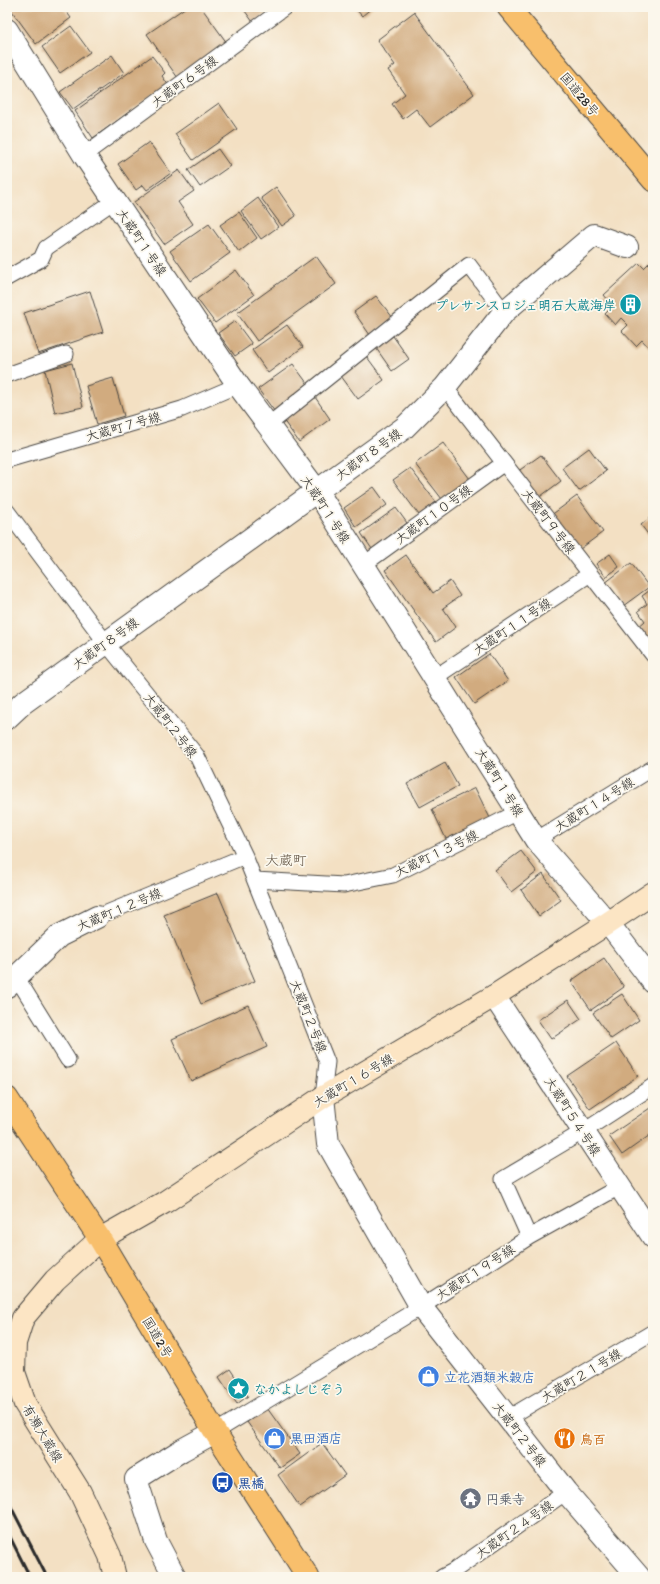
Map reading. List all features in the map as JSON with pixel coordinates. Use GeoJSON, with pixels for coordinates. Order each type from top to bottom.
{"type":"FeatureCollection","features":[{"type":"Feature","properties":{"kind":"highway","name":"国道28号"},"geometry":{"type":"LineString","coordinates":[[508,7],[653,180]]}},
{"type":"Feature","properties":{"kind":"highway","name":"国道2号"},"geometry":{"type":"LineString","coordinates":[[7,1098],[100,1239],[215,1432],[308,1577]]}},
{"type":"Feature","properties":{"kind":"street","name":"大蔵町１号線"},"geometry":{"type":"LineString","coordinates":[[8,35],[114,201],[238,385],[317,491],[536,840],[608,924],[653,982]]}},
{"type":"Feature","properties":{"kind":"street","name":"大蔵町８号線"},"geometry":{"type":"LineString","coordinates":[[7,718],[23,703],[404,428],[446,387],[504,312],[594,235],[627,247]]}},
{"type":"Feature","properties":{"kind":"street","name":"大蔵町１６号線"},"geometry":{"type":"LineString","coordinates":[[100,1239],[165,1202],[323,1097],[494,996],[608,924],[653,893]]}},
{"type":"Feature","properties":{"kind":"street","name":"大蔵町１２号線"},"geometry":{"type":"LineString","coordinates":[[12,982],[59,936],[97,917]]}},
{"type":"Feature","properties":{"kind":"street","name":"大蔵町５４号線"},"geometry":{"type":"LineString","coordinates":[[494,996],[653,1237]]}},
{"type":"Feature","properties":{"kind":"street","name":"大蔵町２号線"},"geometry":{"type":"LineString","coordinates":[[323,1097],[328,1144],[421,1307],[566,1492],[639,1577]]}},
{"type":"Feature","properties":{"kind":"street","name":"有瀬大蔵線"},"geometry":{"type":"LineString","coordinates":[[100,1239],[55,1280],[23,1318],[15,1343],[14,1372],[25,1404],[80,1492],[110,1556],[115,1577]]}},
{"type":"Feature","properties":{"kind":"street"},"geometry":{"type":"LineString","coordinates":[[175,1577],[156,1541],[136,1479],[182,1450],[215,1432]]}},
{"type":"Feature","properties":{"kind":"lane","name":"大蔵町６号線"},"geometry":{"type":"LineString","coordinates":[[84,154],[284,7]]}},
{"type":"Feature","properties":{"kind":"lane"},"geometry":{"type":"LineString","coordinates":[[7,278],[41,260],[46,248],[114,201]]}},
{"type":"Feature","properties":{"kind":"lane"},"geometry":{"type":"LineString","coordinates":[[268,426],[469,265],[504,312]]}},
{"type":"Feature","properties":{"kind":"lane"},"geometry":{"type":"LineString","coordinates":[[7,375],[66,354]]}},
{"type":"Feature","properties":{"kind":"lane","name":"大蔵町７号線"},"geometry":{"type":"LineString","coordinates":[[7,460],[182,408],[238,385]]}},
{"type":"Feature","properties":{"kind":"lane","name":"大蔵町９号線"},"geometry":{"type":"LineString","coordinates":[[446,387],[653,655]]}},
{"type":"Feature","properties":{"kind":"lane","name":"大蔵町１０号線"},"geometry":{"type":"LineString","coordinates":[[363,565],[504,463]]}},
{"type":"Feature","properties":{"kind":"lane","name":"大蔵町２号線"},"geometry":{"type":"LineString","coordinates":[[7,511],[106,643],[197,756],[245,856],[326,1062],[323,1097]]}},
{"type":"Feature","properties":{"kind":"lane","name":"大蔵町１１号線"},"geometry":{"type":"LineString","coordinates":[[434,678],[590,574]]}},
{"type":"Feature","properties":{"kind":"lane","name":"大蔵町１４号線"},"geometry":{"type":"LineString","coordinates":[[536,840],[653,768]]}},
{"type":"Feature","properties":{"kind":"lane","name":"大蔵町１３号線"},"geometry":{"type":"LineString","coordinates":[[255,880],[344,884],[393,875],[518,812]]}},
{"type":"Feature","properties":{"kind":"lane","name":"大蔵町１２号線"},"geometry":{"type":"LineString","coordinates":[[97,917],[245,856]]}},
{"type":"Feature","properties":{"kind":"lane"},"geometry":{"type":"LineString","coordinates":[[12,982],[68,1060]]}},
{"type":"Feature","properties":{"kind":"lane","name":"大蔵町１９号線"},"geometry":{"type":"LineString","coordinates":[[215,1432],[421,1307],[530,1237],[503,1179],[584,1132],[653,1086]]}},
{"type":"Feature","properties":{"kind":"lane"},"geometry":{"type":"LineString","coordinates":[[530,1237],[619,1186]]}},
{"type":"Feature","properties":{"kind":"lane","name":"大蔵町２１号線"},"geometry":{"type":"LineString","coordinates":[[508,1418],[653,1332]]}},
{"type":"Feature","properties":{"kind":"lane","name":"大蔵町２４号線"},"geometry":{"type":"LineString","coordinates":[[442,1577],[455,1570],[566,1492]]}},
{"type":"Feature","properties":{"kind":"building"},"geometry":{"type":"Polygon","coordinates":[[[9,7],[63,7],[71,18],[36,44],[9,7]]]}},
{"type":"Feature","properties":{"kind":"building"},"geometry":{"type":"Polygon","coordinates":[[[186,7],[201,7],[227,43],[178,78],[147,34],[186,7]]]}},
{"type":"Feature","properties":{"kind":"building"},"geometry":{"type":"Polygon","coordinates":[[[242,7],[274,7],[253,22],[242,7]]]}},
{"type":"Feature","properties":{"kind":"building"},"geometry":{"type":"Polygon","coordinates":[[[354,7],[373,7],[362,16],[354,7]]]}},
{"type":"Feature","properties":{"kind":"building"},"geometry":{"type":"Polygon","coordinates":[[[414,12],[474,94],[430,127],[416,109],[403,119],[392,104],[405,94],[388,70],[395,65],[377,40],[414,12]]]}},
{"type":"Feature","properties":{"kind":"building"},"geometry":{"type":"Polygon","coordinates":[[[71,26],[90,52],[60,73],[42,47],[71,26]]]}},
{"type":"Feature","properties":{"kind":"building"},"geometry":{"type":"Polygon","coordinates":[[[112,55],[124,73],[73,109],[60,92],[112,55]]]}},
{"type":"Feature","properties":{"kind":"building"},"geometry":{"type":"Polygon","coordinates":[[[152,56],[165,73],[162,76],[169,86],[153,95],[93,138],[75,111],[152,56]]]}},
{"type":"Feature","properties":{"kind":"building"},"geometry":{"type":"Polygon","coordinates":[[[219,103],[237,129],[193,160],[175,134],[219,103]]]}},
{"type":"Feature","properties":{"kind":"building"},"geometry":{"type":"Polygon","coordinates":[[[149,142],[171,173],[147,190],[143,185],[136,190],[118,164],[149,142]]]}},
{"type":"Feature","properties":{"kind":"building"},"geometry":{"type":"Polygon","coordinates":[[[218,149],[230,166],[200,187],[188,170],[218,149]]]}},
{"type":"Feature","properties":{"kind":"building"},"geometry":{"type":"Polygon","coordinates":[[[179,170],[194,191],[178,202],[193,224],[164,244],[134,202],[179,170]]]}},
{"type":"Feature","properties":{"kind":"building"},"geometry":{"type":"Polygon","coordinates":[[[276,187],[296,216],[282,226],[261,198],[276,187]]]}},
{"type":"Feature","properties":{"kind":"building"},"geometry":{"type":"Polygon","coordinates":[[[258,198],[278,227],[261,239],[241,211],[258,198]]]}},
{"type":"Feature","properties":{"kind":"building"},"geometry":{"type":"Polygon","coordinates":[[[239,212],[257,238],[239,252],[220,225],[239,212]]]}},
{"type":"Feature","properties":{"kind":"building"},"geometry":{"type":"Polygon","coordinates":[[[209,224],[230,253],[191,281],[170,251],[209,224]]]}},
{"type":"Feature","properties":{"kind":"building"},"geometry":{"type":"Polygon","coordinates":[[[316,256],[336,284],[257,341],[237,313],[316,256]]]}},
{"type":"Feature","properties":{"kind":"building","name":"プレサンスロジェ明石大蔵海岸"},"geometry":{"type":"Polygon","coordinates":[[[639,263],[644,268],[649,263],[653,267],[653,352],[642,340],[636,346],[622,331],[628,325],[621,318],[615,325],[605,314],[611,308],[607,303],[609,301],[604,295],[639,263]]]}},
{"type":"Feature","properties":{"kind":"building"},"geometry":{"type":"Polygon","coordinates":[[[236,270],[254,295],[215,323],[197,299],[236,270]]]}},
{"type":"Feature","properties":{"kind":"building"},"geometry":{"type":"Polygon","coordinates":[[[90,291],[103,332],[38,354],[24,313],[90,291]]]}},
{"type":"Feature","properties":{"kind":"building"},"geometry":{"type":"Polygon","coordinates":[[[376,296],[393,318],[370,335],[354,312],[376,296]]]}},
{"type":"Feature","properties":{"kind":"building"},"geometry":{"type":"Polygon","coordinates":[[[235,321],[252,344],[235,356],[218,333],[235,321]]]}},
{"type":"Feature","properties":{"kind":"building"},"geometry":{"type":"Polygon","coordinates":[[[287,325],[303,347],[268,373],[252,350],[287,325]]]}},
{"type":"Feature","properties":{"kind":"building"},"geometry":{"type":"Polygon","coordinates":[[[393,336],[409,359],[392,371],[376,348],[393,336]]]}},
{"type":"Feature","properties":{"kind":"building"},"geometry":{"type":"Polygon","coordinates":[[[364,353],[384,380],[358,399],[338,372],[364,353]]]}},
{"type":"Feature","properties":{"kind":"building"},"geometry":{"type":"Polygon","coordinates":[[[72,363],[83,407],[55,413],[45,370],[72,363]]]}},
{"type":"Feature","properties":{"kind":"building"},"geometry":{"type":"Polygon","coordinates":[[[293,364],[310,387],[275,412],[258,389],[293,364]]]}},
{"type":"Feature","properties":{"kind":"building"},"geometry":{"type":"Polygon","coordinates":[[[113,378],[124,416],[97,424],[86,386],[113,378]]]}},
{"type":"Feature","properties":{"kind":"building"},"geometry":{"type":"Polygon","coordinates":[[[315,397],[330,419],[299,442],[283,420],[315,397]]]}},
{"type":"Feature","properties":{"kind":"building"},"geometry":{"type":"Polygon","coordinates":[[[443,443],[470,479],[442,499],[415,464],[443,443]]]}},
{"type":"Feature","properties":{"kind":"building"},"geometry":{"type":"Polygon","coordinates":[[[589,448],[606,471],[579,491],[562,468],[589,448]]]}},
{"type":"Feature","properties":{"kind":"building"},"geometry":{"type":"Polygon","coordinates":[[[541,455],[561,481],[537,499],[517,472],[541,455]]]}},
{"type":"Feature","properties":{"kind":"building"},"geometry":{"type":"Polygon","coordinates":[[[410,468],[436,502],[419,515],[393,480],[410,468]]]}},
{"type":"Feature","properties":{"kind":"building"},"geometry":{"type":"Polygon","coordinates":[[[374,487],[387,505],[356,527],[344,508],[374,487]]]}},
{"type":"Feature","properties":{"kind":"building"},"geometry":{"type":"Polygon","coordinates":[[[577,496],[603,532],[576,552],[550,516],[577,496]]]}},
{"type":"Feature","properties":{"kind":"building"},"geometry":{"type":"Polygon","coordinates":[[[396,508],[407,523],[372,549],[361,533],[396,508]]]}},
{"type":"Feature","properties":{"kind":"building"},"geometry":{"type":"Polygon","coordinates":[[[653,515],[653,541],[641,525],[653,515]]]}},
{"type":"Feature","properties":{"kind":"building"},"geometry":{"type":"Polygon","coordinates":[[[610,554],[619,567],[606,577],[596,564],[610,554]]]}},
{"type":"Feature","properties":{"kind":"building"},"geometry":{"type":"Polygon","coordinates":[[[406,555],[433,593],[450,581],[460,596],[443,608],[456,627],[436,642],[385,570],[406,555]]]}},
{"type":"Feature","properties":{"kind":"building"},"geometry":{"type":"Polygon","coordinates":[[[631,563],[649,587],[623,606],[605,583],[631,563]]]}},
{"type":"Feature","properties":{"kind":"building"},"geometry":{"type":"Polygon","coordinates":[[[653,588],[653,640],[649,643],[638,627],[645,621],[638,611],[647,604],[642,596],[653,588]]]}},
{"type":"Feature","properties":{"kind":"building"},"geometry":{"type":"Polygon","coordinates":[[[489,654],[508,681],[474,704],[456,677],[489,654]]]}},
{"type":"Feature","properties":{"kind":"building"},"geometry":{"type":"Polygon","coordinates":[[[445,763],[458,786],[420,807],[407,784],[445,763]]]}},
{"type":"Feature","properties":{"kind":"building"},"geometry":{"type":"Polygon","coordinates":[[[475,788],[490,818],[446,839],[432,809],[475,788]]]}},
{"type":"Feature","properties":{"kind":"building"},"geometry":{"type":"Polygon","coordinates":[[[521,851],[537,872],[511,892],[495,870],[521,851]]]}},
{"type":"Feature","properties":{"kind":"building"},"geometry":{"type":"Polygon","coordinates":[[[543,874],[561,900],[539,916],[521,890],[543,874]]]}},
{"type":"Feature","properties":{"kind":"building"},"geometry":{"type":"Polygon","coordinates":[[[218,893],[255,981],[201,1004],[164,915],[218,893]]]}},
{"type":"Feature","properties":{"kind":"building"},"geometry":{"type":"Polygon","coordinates":[[[604,958],[624,987],[591,1010],[571,981],[604,958]]]}},
{"type":"Feature","properties":{"kind":"building"},"geometry":{"type":"Polygon","coordinates":[[[622,994],[639,1020],[611,1039],[593,1013],[622,994]]]}},
{"type":"Feature","properties":{"kind":"building"},"geometry":{"type":"Polygon","coordinates":[[[568,1000],[581,1019],[551,1039],[538,1020],[568,1000]]]}},
{"type":"Feature","properties":{"kind":"building"},"geometry":{"type":"Polygon","coordinates":[[[248,1005],[267,1047],[191,1081],[172,1039],[248,1005]]]}},
{"type":"Feature","properties":{"kind":"building"},"geometry":{"type":"Polygon","coordinates":[[[616,1043],[638,1076],[590,1109],[567,1076],[616,1043]]]}},
{"type":"Feature","properties":{"kind":"building"},"geometry":{"type":"Polygon","coordinates":[[[653,1106],[653,1133],[622,1155],[609,1136],[653,1106]]]}},
{"type":"Feature","properties":{"kind":"building"},"geometry":{"type":"Polygon","coordinates":[[[230,1369],[248,1396],[237,1404],[219,1377],[230,1369]]]}},
{"type":"Feature","properties":{"kind":"building"},"geometry":{"type":"Polygon","coordinates":[[[267,1408],[300,1454],[280,1468],[247,1422],[267,1408]]]}},
{"type":"Feature","properties":{"kind":"building"},"geometry":{"type":"Polygon","coordinates":[[[322,1443],[345,1475],[300,1507],[278,1475],[322,1443]]]}},
{"type":"Feature","properties":{"kind":"railway"},"geometry":{"type":"LineString","coordinates":[[7,1499],[47,1577]]}},
{"type":"Feature","properties":{"kind":"railway"},"geometry":{"type":"LineString","coordinates":[[7,1531],[30,1577]]}},
{"type":"Feature","properties":{"kind":"place","name":"プレサンスロジェ明石大蔵海岸"},"geometry":{"type":"Point","coordinates":[631,305]}},
{"type":"Feature","properties":{"kind":"place","name":"立花酒類米穀店"},"geometry":{"type":"Point","coordinates":[429,1377]}},
{"type":"Feature","properties":{"kind":"place","name":"なかよしじぞう"},"geometry":{"type":"Point","coordinates":[238,1389]}},
{"type":"Feature","properties":{"kind":"place","name":"黒田酒店"},"geometry":{"type":"Point","coordinates":[275,1438]}},
{"type":"Feature","properties":{"kind":"place","name":"鳥百"},"geometry":{"type":"Point","coordinates":[565,1439]}},
{"type":"Feature","properties":{"kind":"place","name":"黒橋"},"geometry":{"type":"Point","coordinates":[222,1483]}},
{"type":"Feature","properties":{"kind":"place","name":"円乗寺"},"geometry":{"type":"Point","coordinates":[470,1499]}},
{"type":"Feature","properties":{"kind":"district","name":"大蔵町"},"geometry":{"type":"Point","coordinates":[286,860]}}]}
